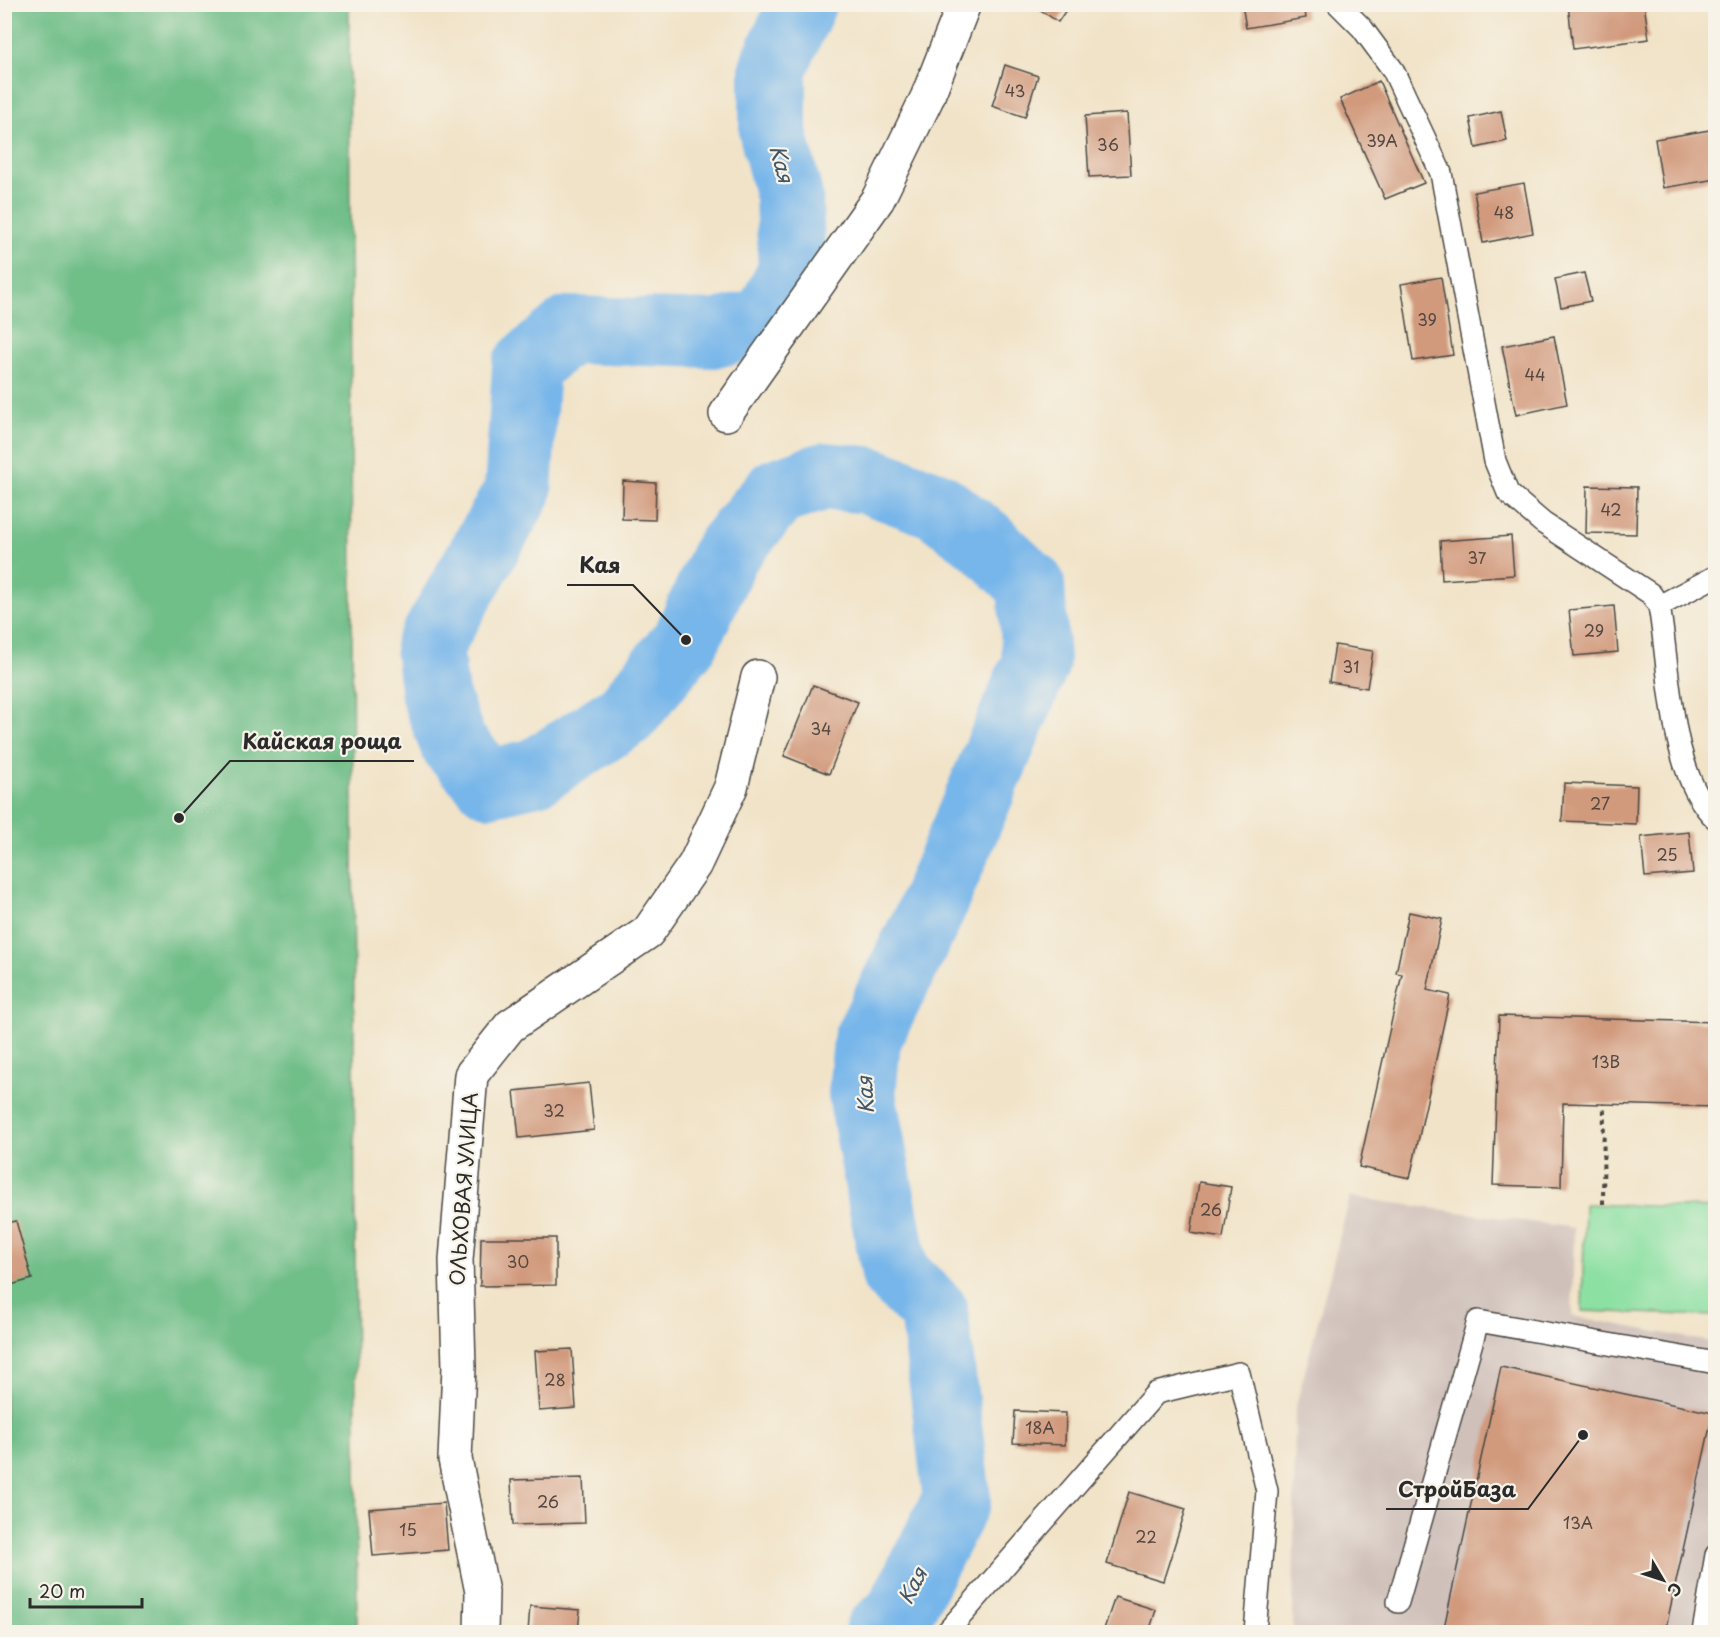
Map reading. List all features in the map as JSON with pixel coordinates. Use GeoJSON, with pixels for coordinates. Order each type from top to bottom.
{"type":"FeatureCollection","features":[{"type":"Feature","properties":{"kind":"street"},"geometry":{"type":"LineString","coordinates":[[726,414],[878,199],[927,98],[964,4]]}},
{"type":"Feature","properties":{"kind":"street","name":"ОЛЬХОВАЯ УЛИЦА"},"geometry":{"type":"LineString","coordinates":[[481,1632],[482,1592],[455,1459],[459,1367],[456,1260],[471,1075],[510,1026],[648,932],[695,864],[731,787],[758,677]]}},
{"type":"Feature","properties":{"kind":"lane"},"geometry":{"type":"LineString","coordinates":[[1338,4],[1362,27],[1393,70],[1442,173],[1495,461],[1508,493],[1543,523],[1651,594],[1659,606],[1676,734],[1688,776],[1709,813],[1716,819]]}},
{"type":"Feature","properties":{"kind":"lane"},"geometry":{"type":"LineString","coordinates":[[1659,606],[1716,576]]}},
{"type":"Feature","properties":{"kind":"lane"},"geometry":{"type":"LineString","coordinates":[[1398,1602],[1478,1321],[1716,1363]]}},
{"type":"Feature","properties":{"kind":"lane"},"geometry":{"type":"LineString","coordinates":[[947,1632],[1156,1393],[1239,1373],[1267,1491],[1255,1632]]}},
{"type":"Feature","properties":{"kind":"lane"},"geometry":{"type":"LineString","coordinates":[[1703,1632],[1716,1555]]}},
{"type":"Feature","properties":{"kind":"path"},"geometry":{"type":"LineString","coordinates":[[1603,1204],[1604,1104]]}},
{"type":"Feature","properties":{"kind":"shaded area"},"geometry":{"type":"Polygon","coordinates":[[[1350,1197],[1574,1228],[1572,1316],[1715,1343],[1715,1632],[1293,1632],[1295,1410],[1350,1197]]]}},
{"type":"Feature","properties":{"kind":"green space"},"geometry":{"type":"Polygon","coordinates":[[[5,5],[349,5],[357,1632],[5,1632],[5,5]]]}},
{"type":"Feature","properties":{"kind":"green space"},"geometry":{"type":"Polygon","coordinates":[[[1585,1204],[1715,1208],[1715,1316],[1582,1311],[1585,1204]]]}},
{"type":"Feature","properties":{"kind":"building"},"geometry":{"type":"Polygon","coordinates":[[[1032,4],[1070,4],[1058,22],[1032,4]]]}},
{"type":"Feature","properties":{"kind":"building"},"geometry":{"type":"Polygon","coordinates":[[[1242,4],[1304,4],[1306,18],[1246,28],[1242,4]]]}},
{"type":"Feature","properties":{"kind":"building"},"geometry":{"type":"Polygon","coordinates":[[[1568,4],[1644,4],[1649,39],[1573,49],[1568,4]]]}},
{"type":"Feature","properties":{"kind":"building"},"geometry":{"type":"Polygon","coordinates":[[[1005,65],[1038,76],[1025,117],[992,106],[1005,65]]]}},
{"type":"Feature","properties":{"kind":"building"},"geometry":{"type":"Polygon","coordinates":[[[1379,81],[1424,183],[1385,199],[1340,99],[1379,81]]]}},
{"type":"Feature","properties":{"kind":"building"},"geometry":{"type":"Polygon","coordinates":[[[1501,111],[1507,141],[1476,148],[1470,118],[1501,111]]]}},
{"type":"Feature","properties":{"kind":"building"},"geometry":{"type":"Polygon","coordinates":[[[1127,113],[1131,175],[1089,177],[1085,116],[1127,113]]]}},
{"type":"Feature","properties":{"kind":"building"},"geometry":{"type":"Polygon","coordinates":[[[1716,129],[1716,179],[1663,188],[1655,139],[1716,129]]]}},
{"type":"Feature","properties":{"kind":"building"},"geometry":{"type":"Polygon","coordinates":[[[1524,183],[1533,233],[1483,243],[1474,192],[1524,183]]]}},
{"type":"Feature","properties":{"kind":"building"},"geometry":{"type":"Polygon","coordinates":[[[1584,273],[1591,301],[1561,307],[1555,279],[1584,273]]]}},
{"type":"Feature","properties":{"kind":"building"},"geometry":{"type":"Polygon","coordinates":[[[1441,277],[1453,355],[1413,361],[1401,284],[1441,277]]]}},
{"type":"Feature","properties":{"kind":"building"},"geometry":{"type":"Polygon","coordinates":[[[1554,336],[1567,404],[1516,415],[1502,346],[1554,336]]]}},
{"type":"Feature","properties":{"kind":"building"},"geometry":{"type":"Polygon","coordinates":[[[623,481],[656,483],[655,520],[622,519],[623,481]]]}},
{"type":"Feature","properties":{"kind":"building"},"geometry":{"type":"Polygon","coordinates":[[[1587,486],[1637,487],[1636,534],[1586,533],[1587,486]]]}},
{"type":"Feature","properties":{"kind":"building"},"geometry":{"type":"Polygon","coordinates":[[[1511,536],[1514,575],[1442,580],[1440,541],[1511,536]]]}},
{"type":"Feature","properties":{"kind":"building"},"geometry":{"type":"Polygon","coordinates":[[[1614,606],[1618,652],[1574,656],[1569,610],[1614,606]]]}},
{"type":"Feature","properties":{"kind":"building"},"geometry":{"type":"Polygon","coordinates":[[[1335,645],[1373,651],[1367,688],[1329,682],[1335,645]]]}},
{"type":"Feature","properties":{"kind":"building"},"geometry":{"type":"Polygon","coordinates":[[[813,685],[858,702],[829,774],[784,756],[813,685]]]}},
{"type":"Feature","properties":{"kind":"building"},"geometry":{"type":"Polygon","coordinates":[[[1564,783],[1637,786],[1636,824],[1562,821],[1564,783]]]}},
{"type":"Feature","properties":{"kind":"building"},"geometry":{"type":"Polygon","coordinates":[[[1689,832],[1693,873],[1645,877],[1641,837],[1689,832]]]}},
{"type":"Feature","properties":{"kind":"building"},"geometry":{"type":"Polygon","coordinates":[[[1409,912],[1442,919],[1427,990],[1450,995],[1410,1178],[1359,1167],[1402,974],[1396,973],[1409,912]]]}},
{"type":"Feature","properties":{"kind":"building"},"geometry":{"type":"Polygon","coordinates":[[[1499,1016],[1716,1022],[1716,1107],[1563,1103],[1561,1187],[1493,1185],[1499,1016]]]}},
{"type":"Feature","properties":{"kind":"building"},"geometry":{"type":"Polygon","coordinates":[[[589,1083],[594,1130],[519,1138],[514,1091],[589,1083]]]}},
{"type":"Feature","properties":{"kind":"building"},"geometry":{"type":"Polygon","coordinates":[[[1199,1182],[1231,1187],[1223,1238],[1191,1233],[1199,1182]]]}},
{"type":"Feature","properties":{"kind":"building"},"geometry":{"type":"Polygon","coordinates":[[[16,1221],[32,1279],[4,1287],[4,1224],[16,1221]]]}},
{"type":"Feature","properties":{"kind":"building"},"geometry":{"type":"Polygon","coordinates":[[[481,1238],[556,1238],[556,1285],[480,1286],[481,1238]]]}},
{"type":"Feature","properties":{"kind":"building"},"geometry":{"type":"Polygon","coordinates":[[[572,1349],[576,1408],[539,1411],[535,1351],[572,1349]]]}},
{"type":"Feature","properties":{"kind":"building"},"geometry":{"type":"Polygon","coordinates":[[[1501,1367],[1713,1413],[1665,1632],[1443,1632],[1501,1367]]]}},
{"type":"Feature","properties":{"kind":"building"},"geometry":{"type":"Polygon","coordinates":[[[1015,1411],[1066,1413],[1065,1445],[1013,1443],[1015,1411]]]}},
{"type":"Feature","properties":{"kind":"building"},"geometry":{"type":"Polygon","coordinates":[[[583,1478],[585,1523],[513,1525],[511,1480],[583,1478]]]}},
{"type":"Feature","properties":{"kind":"building"},"geometry":{"type":"Polygon","coordinates":[[[1129,1492],[1186,1509],[1163,1581],[1107,1564],[1129,1492]]]}},
{"type":"Feature","properties":{"kind":"building"},"geometry":{"type":"Polygon","coordinates":[[[444,1503],[448,1550],[373,1556],[369,1509],[444,1503]]]}},
{"type":"Feature","properties":{"kind":"building"},"geometry":{"type":"Polygon","coordinates":[[[1115,1597],[1156,1610],[1149,1632],[1103,1632],[1115,1597]]]}},
{"type":"Feature","properties":{"kind":"building"},"geometry":{"type":"Polygon","coordinates":[[[530,1606],[580,1610],[578,1632],[528,1632],[530,1606]]]}},
{"type":"Feature","properties":{"kind":"waterway","name":"Кая"},"geometry":{"type":"LineString","coordinates":[[802,4],[773,68],[773,133],[789,196],[792,271],[766,321],[715,334],[569,330],[526,366],[518,491],[429,647],[435,695],[454,745],[489,783],[536,772],[626,714],[686,640],[726,553],[777,492],[825,476],[868,480],[936,505],[985,541],[1031,585],[1036,662],[926,921],[867,1040],[862,1094],[895,1273],[934,1311],[957,1499],[898,1615],[878,1632]]}},
{"type":"Feature","properties":{"kind":"place","name":"Кая"},"geometry":{"type":"Point","coordinates":[686,640]}},
{"type":"Feature","properties":{"kind":"place","name":"Кайская роща"},"geometry":{"type":"Point","coordinates":[179,818]}},
{"type":"Feature","properties":{"kind":"place","name":"СтройБаза"},"geometry":{"type":"Point","coordinates":[1583,1435]}}]}
